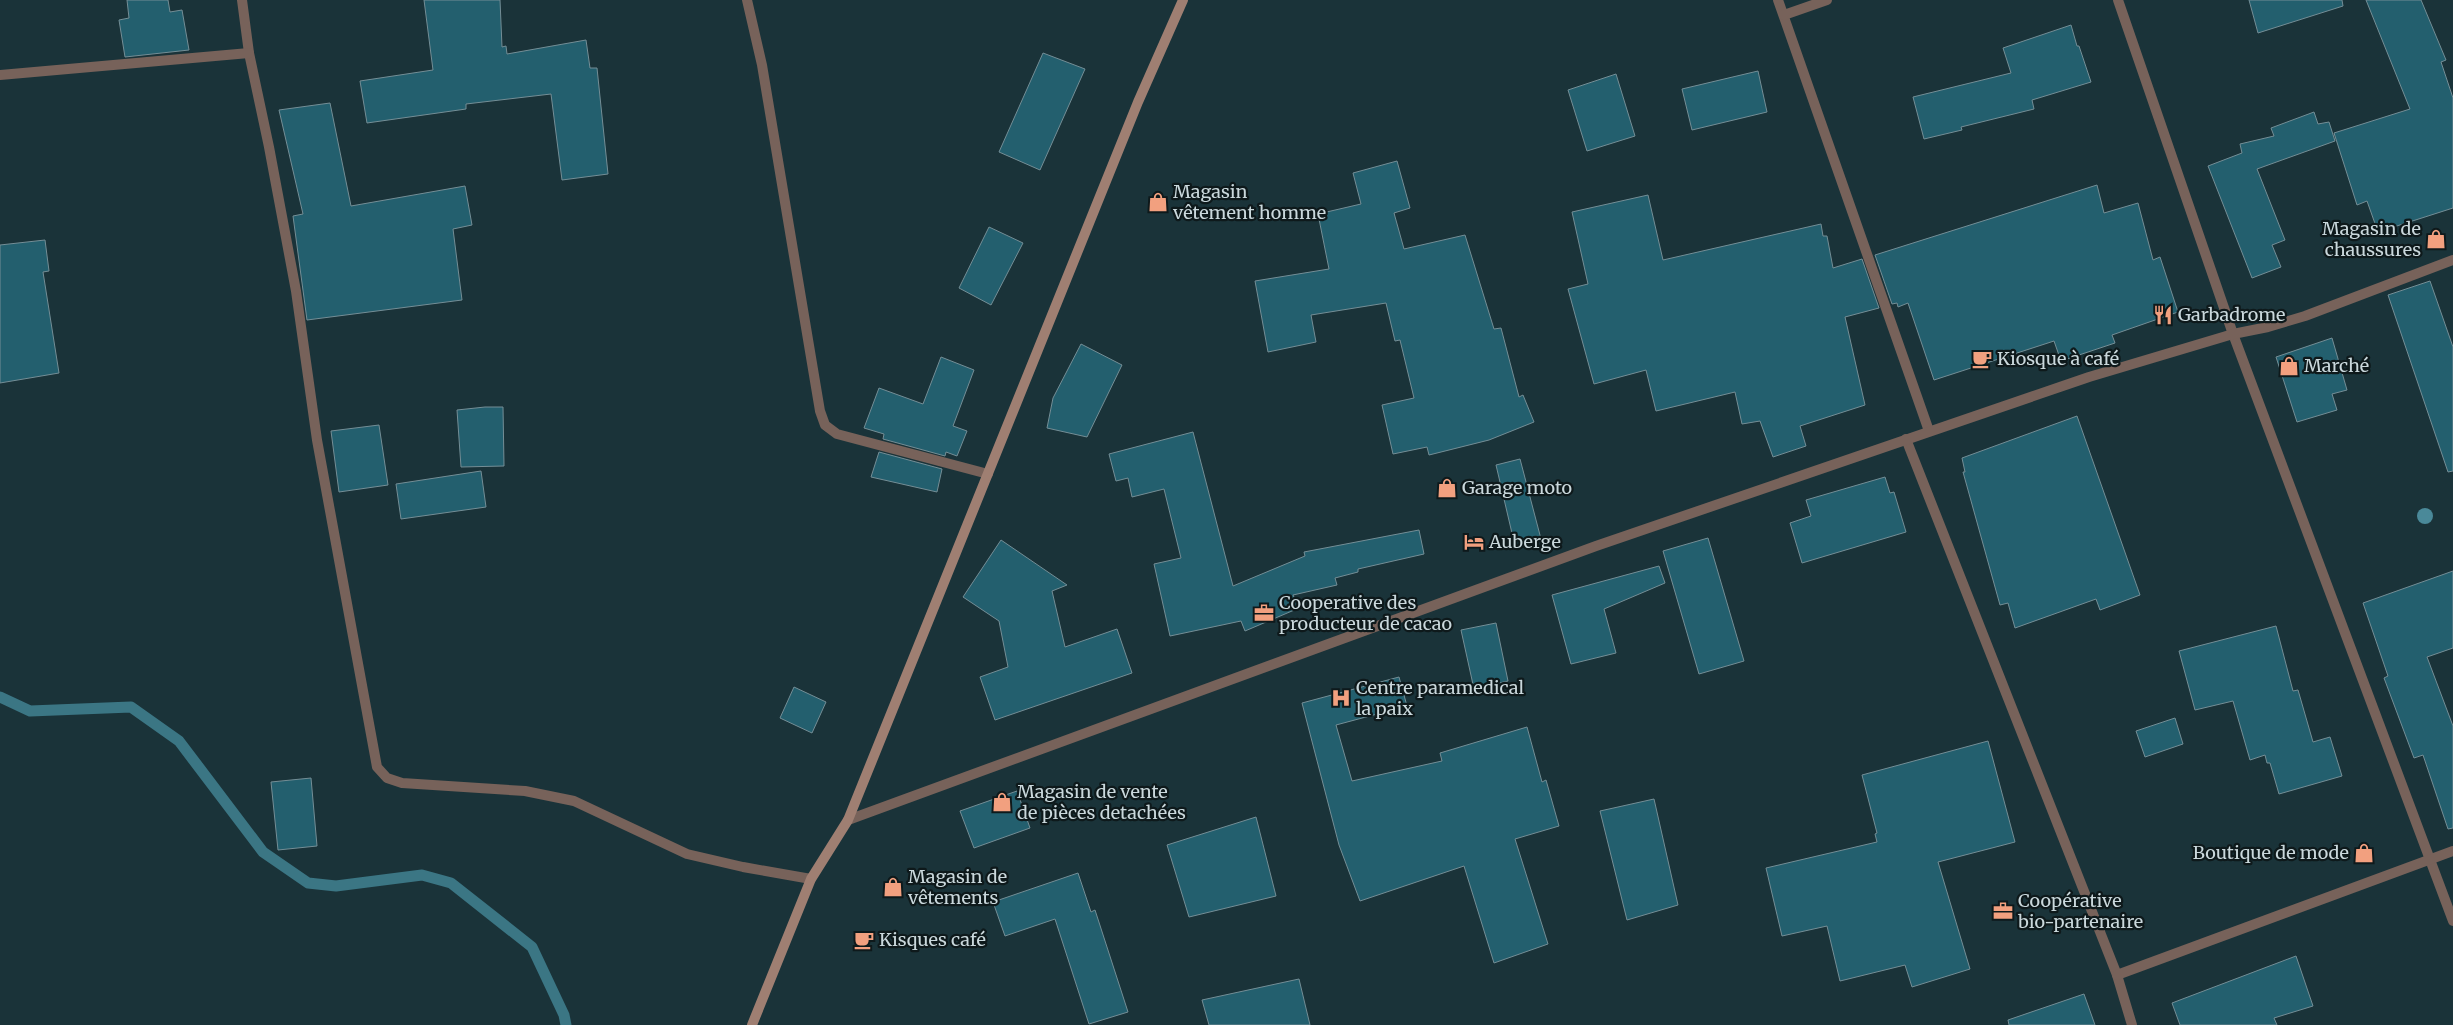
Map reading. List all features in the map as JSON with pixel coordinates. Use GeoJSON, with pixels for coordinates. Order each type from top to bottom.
{"type":"FeatureCollection","features":[{"type":"Feature","properties":{"kind":"street"},"geometry":{"type":"LineString","coordinates":[[242,0],[249,53],[269,146],[296,291],[317,440],[376,767],[387,778],[402,783],[525,791],[574,801],[687,854],[742,867],[811,878]]}},
{"type":"Feature","properties":{"kind":"street"},"geometry":{"type":"LineString","coordinates":[[747,0],[762,66],[820,412],[825,424],[837,434],[988,474]]}},
{"type":"Feature","properties":{"kind":"street"},"geometry":{"type":"LineString","coordinates":[[752,1025],[811,878],[848,820],[1138,102],[1183,0]]}},
{"type":"Feature","properties":{"kind":"street"},"geometry":{"type":"LineString","coordinates":[[1778,0],[1929,431]]}},
{"type":"Feature","properties":{"kind":"street"},"geometry":{"type":"LineString","coordinates":[[1784,15],[1827,0]]}},
{"type":"Feature","properties":{"kind":"street"},"geometry":{"type":"LineString","coordinates":[[2118,0],[2233,334],[2453,921]]}},
{"type":"Feature","properties":{"kind":"street"},"geometry":{"type":"LineString","coordinates":[[0,75],[249,53]]}},
{"type":"Feature","properties":{"kind":"street"},"geometry":{"type":"LineString","coordinates":[[848,820],[1587,550],[2089,377],[2233,334],[2268,327],[2304,316],[2453,260]]}},
{"type":"Feature","properties":{"kind":"street"},"geometry":{"type":"LineString","coordinates":[[1906,439],[2117,975],[2132,1025]]}},
{"type":"Feature","properties":{"kind":"street"},"geometry":{"type":"LineString","coordinates":[[2117,975],[2453,851]]}},
{"type":"Feature","properties":{"kind":"building"},"geometry":{"type":"Polygon","coordinates":[[[127,0],[168,0],[170,12],[182,10],[189,50],[125,57],[119,20],[129,18],[127,0]]]}},
{"type":"Feature","properties":{"kind":"building"},"geometry":{"type":"Polygon","coordinates":[[[424,0],[500,0],[502,47],[506,46],[507,54],[586,40],[590,68],[597,68],[608,174],[562,180],[551,94],[466,104],[466,109],[367,123],[360,81],[433,70],[424,0]]]}},
{"type":"Feature","properties":{"kind":"building"},"geometry":{"type":"Polygon","coordinates":[[[2249,0],[2342,0],[2343,6],[2258,33],[2249,0]]]}},
{"type":"Feature","properties":{"kind":"building"},"geometry":{"type":"Polygon","coordinates":[[[2366,0],[2421,0],[2446,60],[2441,62],[2453,98],[2453,208],[2378,232],[2367,201],[2357,205],[2334,133],[2410,109],[2366,0]]]}},
{"type":"Feature","properties":{"kind":"building"},"geometry":{"type":"Polygon","coordinates":[[[2071,25],[2091,82],[2032,100],[2034,109],[1961,127],[1962,130],[1924,139],[1913,97],[2011,73],[2003,48],[2071,25]]]}},
{"type":"Feature","properties":{"kind":"building"},"geometry":{"type":"Polygon","coordinates":[[[1043,53],[1085,69],[1040,170],[999,152],[1043,53]]]}},
{"type":"Feature","properties":{"kind":"building"},"geometry":{"type":"Polygon","coordinates":[[[1758,71],[1767,112],[1692,130],[1682,89],[1758,71]]]}},
{"type":"Feature","properties":{"kind":"building"},"geometry":{"type":"Polygon","coordinates":[[[1616,74],[1635,136],[1587,151],[1568,90],[1616,74]]]}},
{"type":"Feature","properties":{"kind":"building"},"geometry":{"type":"Polygon","coordinates":[[[330,103],[351,206],[465,186],[472,225],[453,229],[462,300],[307,320],[293,216],[303,214],[279,110],[330,103]]]}},
{"type":"Feature","properties":{"kind":"building"},"geometry":{"type":"Polygon","coordinates":[[[2314,112],[2318,124],[2329,122],[2335,141],[2257,169],[2285,240],[2272,245],[2281,267],[2252,278],[2208,166],[2242,153],[2240,144],[2274,136],[2271,128],[2314,112]]]}},
{"type":"Feature","properties":{"kind":"building"},"geometry":{"type":"Polygon","coordinates":[[[1397,161],[1410,208],[1394,213],[1404,249],[1465,235],[1494,329],[1501,328],[1519,397],[1523,395],[1534,422],[1489,440],[1429,455],[1427,447],[1393,454],[1382,405],[1414,398],[1400,340],[1395,341],[1386,303],[1311,315],[1316,342],[1268,352],[1255,281],[1329,269],[1318,214],[1361,204],[1353,173],[1397,161]]]}},
{"type":"Feature","properties":{"kind":"building"},"geometry":{"type":"Polygon","coordinates":[[[2097,185],[2104,213],[2138,203],[2153,260],[2160,257],[2178,312],[2112,335],[2115,343],[2061,361],[2054,341],[1934,380],[1908,303],[1898,307],[1897,303],[1892,304],[1875,255],[2097,185]]]}},
{"type":"Feature","properties":{"kind":"building"},"geometry":{"type":"Polygon","coordinates":[[[1648,195],[1663,260],[1821,224],[1823,236],[1827,236],[1833,268],[1862,259],[1879,308],[1845,317],[1865,405],[1800,426],[1806,446],[1773,457],[1760,421],[1742,424],[1735,392],[1656,411],[1646,370],[1594,384],[1568,289],[1588,284],[1572,212],[1648,195]]]}},
{"type":"Feature","properties":{"kind":"building"},"geometry":{"type":"Polygon","coordinates":[[[989,227],[1023,243],[991,305],[959,288],[989,227]]]}},
{"type":"Feature","properties":{"kind":"building"},"geometry":{"type":"Polygon","coordinates":[[[45,240],[49,271],[43,272],[59,373],[0,383],[0,245],[45,240]]]}},
{"type":"Feature","properties":{"kind":"building"},"geometry":{"type":"Polygon","coordinates":[[[2430,281],[2453,347],[2453,471],[2448,472],[2388,295],[2430,281]]]}},
{"type":"Feature","properties":{"kind":"building"},"geometry":{"type":"Polygon","coordinates":[[[2332,338],[2347,390],[2332,394],[2337,410],[2297,422],[2276,357],[2332,338]]]}},
{"type":"Feature","properties":{"kind":"building"},"geometry":{"type":"Polygon","coordinates":[[[1081,344],[1122,365],[1087,437],[1047,428],[1053,398],[1081,344]]]}},
{"type":"Feature","properties":{"kind":"building"},"geometry":{"type":"Polygon","coordinates":[[[941,357],[974,370],[953,426],[967,431],[957,456],[946,452],[945,456],[883,439],[884,434],[864,428],[879,388],[923,404],[941,357]]]}},
{"type":"Feature","properties":{"kind":"building"},"geometry":{"type":"Polygon","coordinates":[[[503,407],[504,466],[461,467],[457,410],[503,407]]]}},
{"type":"Feature","properties":{"kind":"building"},"geometry":{"type":"Polygon","coordinates":[[[2077,416],[2140,595],[2100,610],[2096,599],[2015,628],[2008,603],[2000,605],[1963,472],[1965,472],[1962,458],[2077,416]]]}},
{"type":"Feature","properties":{"kind":"building"},"geometry":{"type":"Polygon","coordinates":[[[379,425],[388,485],[339,492],[331,431],[379,425]]]}},
{"type":"Feature","properties":{"kind":"building"},"geometry":{"type":"Polygon","coordinates":[[[1193,432],[1233,586],[1305,556],[1304,552],[1419,530],[1424,554],[1358,569],[1358,572],[1335,578],[1337,585],[1293,595],[1299,608],[1245,631],[1241,621],[1170,636],[1154,564],[1181,558],[1164,489],[1132,497],[1128,478],[1116,481],[1109,454],[1193,432]]]}},
{"type":"Feature","properties":{"kind":"building"},"geometry":{"type":"Polygon","coordinates":[[[879,452],[942,469],[937,492],[871,477],[879,452]]]}},
{"type":"Feature","properties":{"kind":"building"},"geometry":{"type":"Polygon","coordinates":[[[1520,459],[1541,539],[1515,546],[1496,465],[1520,459]]]}},
{"type":"Feature","properties":{"kind":"building"},"geometry":{"type":"Polygon","coordinates":[[[481,471],[486,507],[401,519],[396,484],[481,471]]]}},
{"type":"Feature","properties":{"kind":"building"},"geometry":{"type":"Polygon","coordinates":[[[1885,477],[1890,493],[1894,492],[1906,532],[1802,563],[1790,523],[1811,516],[1806,500],[1885,477]]]}},
{"type":"Feature","properties":{"kind":"building"},"geometry":{"type":"Polygon","coordinates":[[[1708,538],[1744,661],[1699,674],[1663,551],[1708,538]]]}},
{"type":"Feature","properties":{"kind":"building"},"geometry":{"type":"Polygon","coordinates":[[[1001,540],[1067,585],[1052,591],[1065,647],[1117,629],[1132,673],[995,720],[980,677],[1008,667],[999,621],[963,597],[1001,540]]]}},
{"type":"Feature","properties":{"kind":"building"},"geometry":{"type":"Polygon","coordinates":[[[1659,566],[1665,583],[1604,609],[1616,653],[1571,664],[1552,595],[1659,566]]]}},
{"type":"Feature","properties":{"kind":"building"},"geometry":{"type":"Polygon","coordinates":[[[2453,571],[2453,648],[2427,657],[2453,726],[2453,828],[2448,829],[2423,755],[2414,758],[2384,678],[2388,676],[2363,603],[2453,571]]]}},
{"type":"Feature","properties":{"kind":"building"},"geometry":{"type":"Polygon","coordinates":[[[1496,623],[1508,681],[1474,689],[1461,630],[1496,623]]]}},
{"type":"Feature","properties":{"kind":"building"},"geometry":{"type":"Polygon","coordinates":[[[2276,626],[2293,691],[2298,690],[2313,742],[2330,737],[2342,776],[2279,794],[2270,763],[2267,763],[2265,755],[2250,760],[2233,701],[2195,710],[2179,651],[2276,626]]]}},
{"type":"Feature","properties":{"kind":"building"},"geometry":{"type":"Polygon","coordinates":[[[1399,677],[1407,706],[1336,725],[1352,781],[1442,761],[1440,753],[1527,727],[1542,782],[1546,780],[1559,826],[1515,839],[1548,944],[1494,963],[1464,866],[1360,901],[1339,845],[1302,703],[1399,677]]]}},
{"type":"Feature","properties":{"kind":"building"},"geometry":{"type":"Polygon","coordinates":[[[794,687],[826,702],[812,733],[780,718],[794,687]]]}},
{"type":"Feature","properties":{"kind":"building"},"geometry":{"type":"Polygon","coordinates":[[[2175,718],[2183,744],[2145,757],[2136,731],[2175,718]]]}},
{"type":"Feature","properties":{"kind":"building"},"geometry":{"type":"Polygon","coordinates":[[[1988,741],[2015,842],[1938,862],[1970,969],[1912,987],[1905,965],[1840,981],[1827,926],[1782,936],[1766,868],[1877,842],[1875,834],[1877,833],[1862,775],[1988,741]]]}},
{"type":"Feature","properties":{"kind":"building"},"geometry":{"type":"Polygon","coordinates":[[[311,778],[317,846],[278,850],[271,782],[311,778]]]}},
{"type":"Feature","properties":{"kind":"building"},"geometry":{"type":"Polygon","coordinates":[[[1017,791],[1030,828],[974,848],[960,811],[1017,791]]]}},
{"type":"Feature","properties":{"kind":"building"},"geometry":{"type":"Polygon","coordinates":[[[1654,799],[1678,905],[1627,920],[1600,811],[1654,799]]]}},
{"type":"Feature","properties":{"kind":"building"},"geometry":{"type":"Polygon","coordinates":[[[1256,817],[1276,896],[1189,917],[1167,845],[1256,817]]]}},
{"type":"Feature","properties":{"kind":"building"},"geometry":{"type":"Polygon","coordinates":[[[1078,873],[1091,912],[1095,910],[1128,1012],[1089,1024],[1055,919],[1005,936],[993,902],[1078,873]]]}},
{"type":"Feature","properties":{"kind":"building"},"geometry":{"type":"Polygon","coordinates":[[[2296,956],[2313,1006],[2274,1018],[2277,1025],[2180,1025],[2172,1003],[2296,956]]]}},
{"type":"Feature","properties":{"kind":"building"},"geometry":{"type":"Polygon","coordinates":[[[1299,979],[1310,1025],[1209,1025],[1202,1000],[1299,979]]]}},
{"type":"Feature","properties":{"kind":"building"},"geometry":{"type":"Polygon","coordinates":[[[2084,994],[2095,1025],[2009,1025],[2008,1020],[2084,994]]]}},
{"type":"Feature","properties":{"kind":"waterway"},"geometry":{"type":"LineString","coordinates":[[0,697],[30,711],[131,707],[179,741],[263,852],[308,883],[336,886],[422,875],[451,883],[532,947],[564,1015],[566,1025]]}},
{"type":"Feature","properties":{"kind":"place","name":"Magasin vêtement homme"},"geometry":{"type":"Point","coordinates":[1158,202]}},
{"type":"Feature","properties":{"kind":"place","name":"Magasin de chaussures"},"geometry":{"type":"Point","coordinates":[2436,239]}},
{"type":"Feature","properties":{"kind":"place","name":"Garbadrome"},"geometry":{"type":"Point","coordinates":[2163,315]}},
{"type":"Feature","properties":{"kind":"place","name":"Kiosque à café"},"geometry":{"type":"Point","coordinates":[1982,359]}},
{"type":"Feature","properties":{"kind":"place","name":"Marché"},"geometry":{"type":"Point","coordinates":[2289,366]}},
{"type":"Feature","properties":{"kind":"place","name":"Garage moto"},"geometry":{"type":"Point","coordinates":[1447,488]}},
{"type":"Feature","properties":{"kind":"place","name":"Auberge"},"geometry":{"type":"Point","coordinates":[1474,542]}},
{"type":"Feature","properties":{"kind":"place","name":"Cooperative des producteur de cacao"},"geometry":{"type":"Point","coordinates":[1264,613]}},
{"type":"Feature","properties":{"kind":"place","name":"Centre paramedical la paix"},"geometry":{"type":"Point","coordinates":[1341,698]}},
{"type":"Feature","properties":{"kind":"place","name":"Magasin de vente de pièces detachées"},"geometry":{"type":"Point","coordinates":[1002,802]}},
{"type":"Feature","properties":{"kind":"place","name":"Boutique de mode"},"geometry":{"type":"Point","coordinates":[2364,853]}},
{"type":"Feature","properties":{"kind":"place","name":"Magasin de vêtements"},"geometry":{"type":"Point","coordinates":[893,887]}},
{"type":"Feature","properties":{"kind":"place","name":"Coopérative bio-partenaire"},"geometry":{"type":"Point","coordinates":[2003,911]}},
{"type":"Feature","properties":{"kind":"place","name":"Kisques café"},"geometry":{"type":"Point","coordinates":[864,940]}}]}
